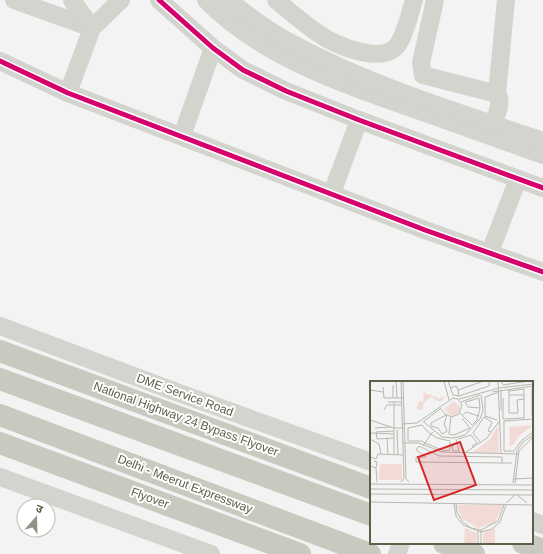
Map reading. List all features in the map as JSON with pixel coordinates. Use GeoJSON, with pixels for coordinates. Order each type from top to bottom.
{"type":"FeatureCollection","features":[{"type":"Feature","properties":{"kind":"highway","name":"National Highway 24 Bypass Flyover"},"geometry":{"type":"LineString","coordinates":[[0,351],[370,488]]}},
{"type":"Feature","properties":{"kind":"highway"},"geometry":{"type":"LineString","coordinates":[[0,379],[370,515]]}},
{"type":"Feature","properties":{"kind":"highway","name":"Delhi - Meerut Expressway"},"geometry":{"type":"LineString","coordinates":[[0,415],[366,549]]}},
{"type":"Feature","properties":{"kind":"highway","name":"Flyover"},"geometry":{"type":"LineString","coordinates":[[0,443],[300,554]]}},
{"type":"Feature","properties":{"kind":"highway"},"geometry":{"type":"LineString","coordinates":[[447,544],[474,554]]}},
{"type":"Feature","properties":{"kind":"highway"},"geometry":{"type":"LineString","coordinates":[[526,544],[543,550]]}},
{"type":"Feature","properties":{"kind":"street"},"geometry":{"type":"LineString","coordinates":[[14,0],[92,28]]}},
{"type":"Feature","properties":{"kind":"street"},"geometry":{"type":"LineString","coordinates":[[72,0],[92,28]]}},
{"type":"Feature","properties":{"kind":"street"},"geometry":{"type":"LineString","coordinates":[[68,93],[92,28],[121,0]]}},
{"type":"Feature","properties":{"kind":"street"},"geometry":{"type":"LineString","coordinates":[[206,0],[222,16],[251,38],[330,78],[355,89],[543,154]]}},
{"type":"Feature","properties":{"kind":"street"},"geometry":{"type":"LineString","coordinates":[[228,0],[257,22],[290,43],[357,75],[543,141]]}},
{"type":"Feature","properties":{"kind":"street"},"geometry":{"type":"LineString","coordinates":[[276,0],[320,35],[361,52],[375,55],[387,53],[394,49],[400,42],[414,0]]}},
{"type":"Feature","properties":{"kind":"street"},"geometry":{"type":"LineString","coordinates":[[435,0],[421,63],[424,75],[497,94]]}},
{"type":"Feature","properties":{"kind":"street"},"geometry":{"type":"LineString","coordinates":[[494,124],[499,100],[497,94],[506,0]]}},
{"type":"Feature","properties":{"kind":"street"},"geometry":{"type":"LineString","coordinates":[[161,1],[213,48],[243,70],[286,91],[359,120],[543,188]]}},
{"type":"Feature","properties":{"kind":"street"},"geometry":{"type":"LineString","coordinates":[[182,136],[213,48]]}},
{"type":"Feature","properties":{"kind":"street"},"geometry":{"type":"LineString","coordinates":[[0,61],[68,93],[332,193],[425,230],[543,272]]}},
{"type":"Feature","properties":{"kind":"street"},"geometry":{"type":"LineString","coordinates":[[332,193],[359,120]]}},
{"type":"Feature","properties":{"kind":"street"},"geometry":{"type":"LineString","coordinates":[[490,252],[518,179]]}},
{"type":"Feature","properties":{"kind":"street","name":"DME Service Road"},"geometry":{"type":"LineString","coordinates":[[0,326],[179,393],[370,462]]}},
{"type":"Feature","properties":{"kind":"street"},"geometry":{"type":"LineString","coordinates":[[0,478],[211,554]]}},
{"type":"Feature","properties":{"kind":"street"},"geometry":{"type":"LineString","coordinates":[[533,521],[543,526]]}},
{"type":"Feature","properties":{"kind":"street"},"geometry":{"type":"LineString","coordinates":[[397,554],[401,544]]}},
{"type":"Feature","properties":{"kind":"cycle path"},"geometry":{"type":"LineString","coordinates":[[159,0],[213,48],[243,70],[286,91],[359,120],[543,188]]}},
{"type":"Feature","properties":{"kind":"cycle path"},"geometry":{"type":"LineString","coordinates":[[0,61],[68,93],[425,230],[543,272]]}}]}
